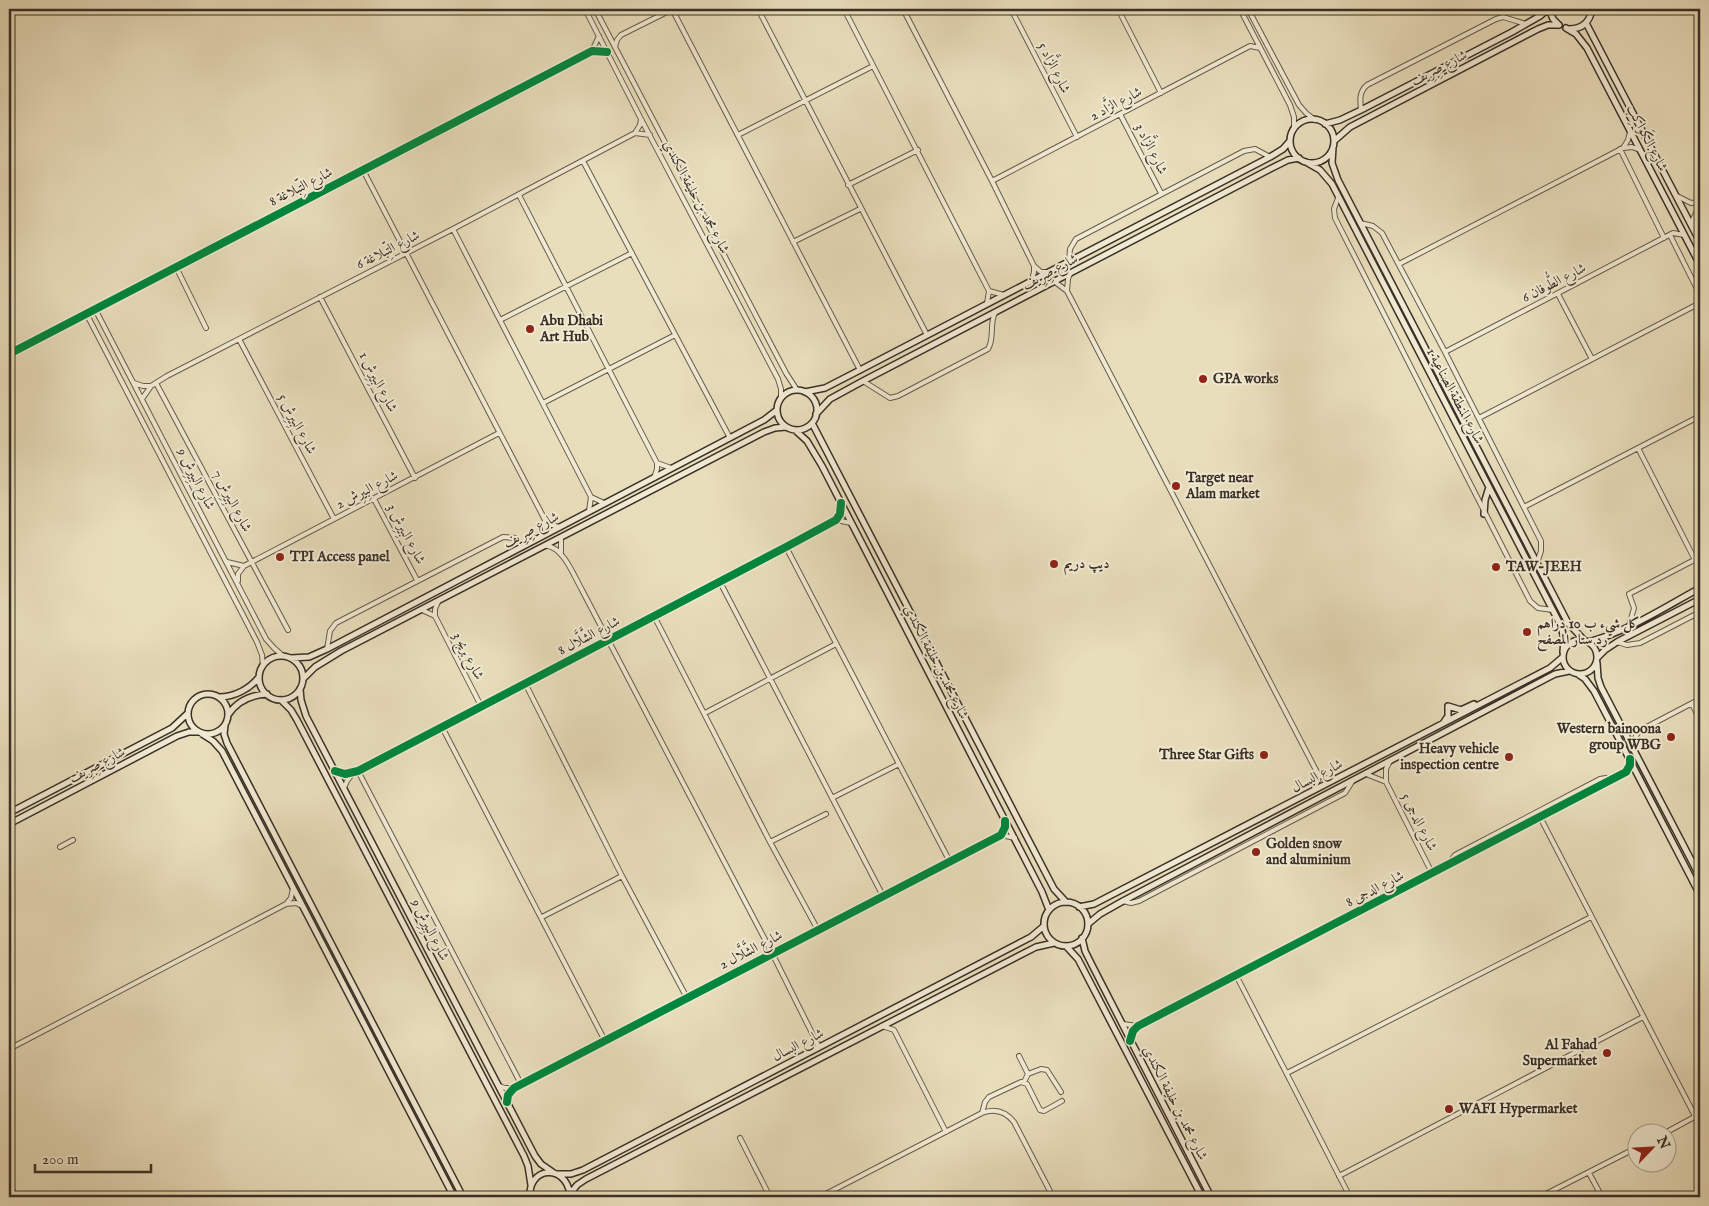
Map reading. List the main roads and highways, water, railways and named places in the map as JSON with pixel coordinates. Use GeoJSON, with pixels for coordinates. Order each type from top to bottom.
{"type":"FeatureCollection","features":[{"type":"Feature","properties":{"kind":"place","name":"Abu Dhabi Art Hub"},"geometry":{"type":"Point","coordinates":[530,329]}},
{"type":"Feature","properties":{"kind":"place","name":"GPA works"},"geometry":{"type":"Point","coordinates":[1203,379]}},
{"type":"Feature","properties":{"kind":"place","name":"Target near Alam market"},"geometry":{"type":"Point","coordinates":[1176,486]}},
{"type":"Feature","properties":{"kind":"place","name":"TPI Access panel"},"geometry":{"type":"Point","coordinates":[280,557]}},
{"type":"Feature","properties":{"kind":"place","name":"دیپ دریم"},"geometry":{"type":"Point","coordinates":[1054,564]}},
{"type":"Feature","properties":{"kind":"place","name":"TAW-JEEH"},"geometry":{"type":"Point","coordinates":[1496,567]}},
{"type":"Feature","properties":{"kind":"place","name":"كل شيء ب 10 دراهم رد ستار المصفح"},"geometry":{"type":"Point","coordinates":[1527,632]}},
{"type":"Feature","properties":{"kind":"place","name":"Western bainoona group WBG"},"geometry":{"type":"Point","coordinates":[1671,737]}},
{"type":"Feature","properties":{"kind":"place","name":"Three Star Gifts"},"geometry":{"type":"Point","coordinates":[1264,755]}},
{"type":"Feature","properties":{"kind":"place","name":"Heavy vehicle inspection centre"},"geometry":{"type":"Point","coordinates":[1509,757]}},
{"type":"Feature","properties":{"kind":"place","name":"Golden snow and aluminium"},"geometry":{"type":"Point","coordinates":[1256,852]}},
{"type":"Feature","properties":{"kind":"place","name":"Al Fahad Supermarket"},"geometry":{"type":"Point","coordinates":[1607,1053]}},
{"type":"Feature","properties":{"kind":"place","name":"WAFI Hypermarket"},"geometry":{"type":"Point","coordinates":[1449,1109]}}]}
